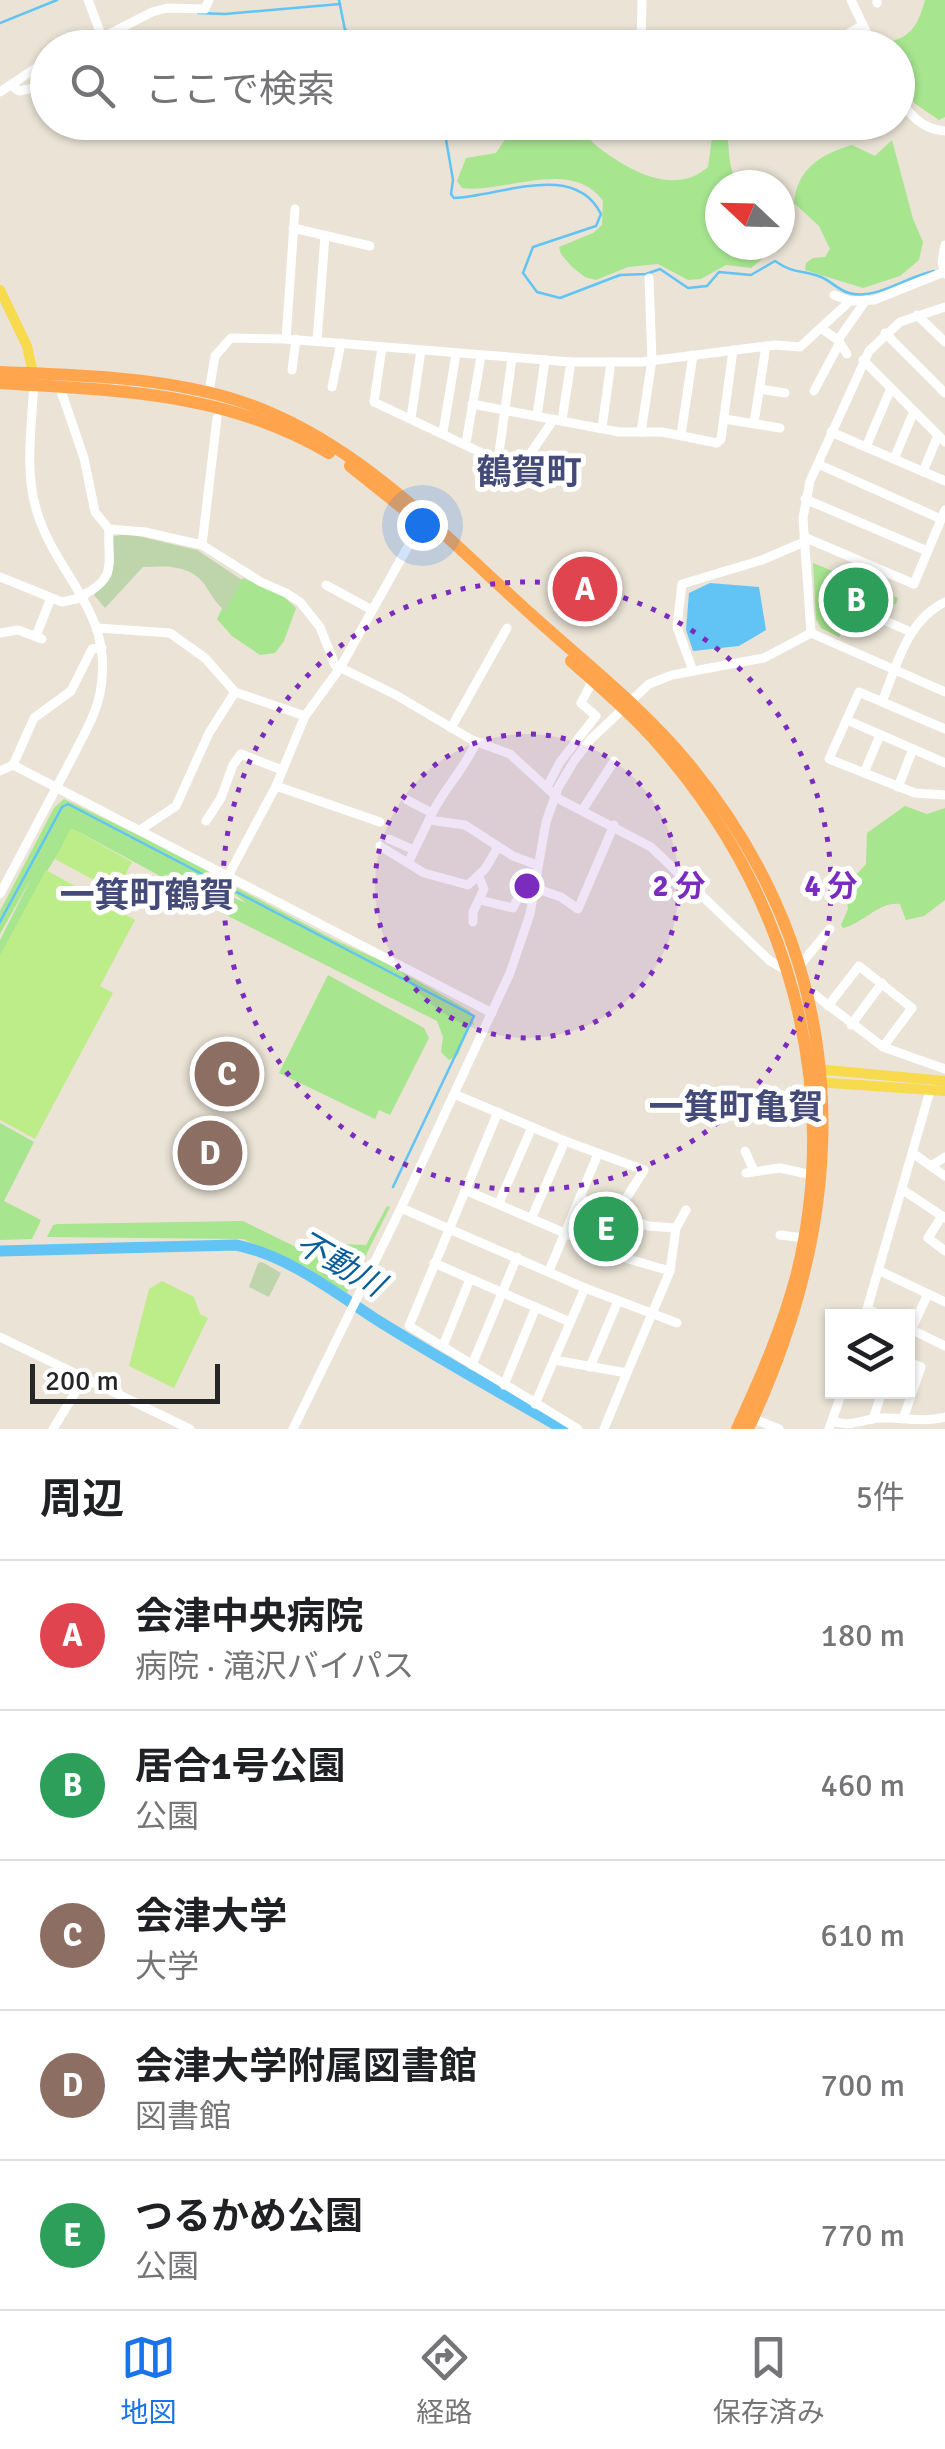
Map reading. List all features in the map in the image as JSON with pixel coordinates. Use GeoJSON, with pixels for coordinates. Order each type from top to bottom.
{"type":"FeatureCollection","features":[{"type":"Feature","properties":{"kind":"highway"},"geometry":{"type":"LineString","coordinates":[[0,372],[155,394],[248,417],[287,432],[351,467],[422,519],[627,704],[689,765],[738,834],[774,904],[794,968],[824,1117],[821,1182],[811,1252],[791,1321],[748,1421],[737,1429]]}},
{"type":"Feature","properties":{"kind":"highway"},"geometry":{"type":"LineString","coordinates":[[0,383],[34,379],[144,381],[209,392],[282,419],[371,471],[592,680],[627,704]]}},
{"type":"Feature","properties":{"kind":"highway"},"geometry":{"type":"LineString","coordinates":[[748,1421],[787,1306],[804,1238],[812,1175],[816,1075],[806,988],[794,968]]}},
{"type":"Feature","properties":{"kind":"main road"},"geometry":{"type":"LineString","coordinates":[[0,290],[27,346],[34,379]]}},
{"type":"Feature","properties":{"kind":"main road"},"geometry":{"type":"LineString","coordinates":[[816,1075],[936,1083],[945,1091]]}},
{"type":"Feature","properties":{"kind":"street"},"geometry":{"type":"LineString","coordinates":[[88,0],[99,30]]}},
{"type":"Feature","properties":{"kind":"street"},"geometry":{"type":"LineString","coordinates":[[116,30],[167,8],[205,10],[209,0]]}},
{"type":"Feature","properties":{"kind":"street"},"geometry":{"type":"LineString","coordinates":[[641,30],[642,0]]}},
{"type":"Feature","properties":{"kind":"street"},"geometry":{"type":"LineString","coordinates":[[851,0],[865,30]]}},
{"type":"Feature","properties":{"kind":"street"},"geometry":{"type":"LineString","coordinates":[[855,30],[863,25]]}},
{"type":"Feature","properties":{"kind":"street"},"geometry":{"type":"LineString","coordinates":[[0,92],[30,72]]}},
{"type":"Feature","properties":{"kind":"street"},"geometry":{"type":"LineString","coordinates":[[10,85],[18,91],[30,89]]}},
{"type":"Feature","properties":{"kind":"street"},"geometry":{"type":"LineString","coordinates":[[915,119],[926,127],[945,131]]}},
{"type":"Feature","properties":{"kind":"street"},"geometry":{"type":"LineString","coordinates":[[292,370],[295,209]]}},
{"type":"Feature","properties":{"kind":"street"},"geometry":{"type":"LineString","coordinates":[[294,228],[370,246]]}},
{"type":"Feature","properties":{"kind":"street"},"geometry":{"type":"LineString","coordinates":[[317,341],[325,236]]}},
{"type":"Feature","properties":{"kind":"street"},"geometry":{"type":"LineString","coordinates":[[834,295],[850,301],[886,296],[944,273],[945,245]]}},
{"type":"Feature","properties":{"kind":"street"},"geometry":{"type":"LineString","coordinates":[[641,432],[652,360],[649,278]]}},
{"type":"Feature","properties":{"kind":"street"},"geometry":{"type":"LineString","coordinates":[[814,391],[838,342],[866,300]]}},
{"type":"Feature","properties":{"kind":"street"},"geometry":{"type":"LineString","coordinates":[[209,392],[215,356],[231,338],[291,339],[570,362],[652,360],[766,346],[804,346],[850,301]]}},
{"type":"Feature","properties":{"kind":"street"},"geometry":{"type":"LineString","coordinates":[[811,633],[805,499],[831,432],[863,360],[885,332],[917,314],[945,307]]}},
{"type":"Feature","properties":{"kind":"street"},"geometry":{"type":"LineString","coordinates":[[917,314],[945,342]]}},
{"type":"Feature","properties":{"kind":"street"},"geometry":{"type":"LineString","coordinates":[[822,329],[848,354]]}},
{"type":"Feature","properties":{"kind":"street"},"geometry":{"type":"LineString","coordinates":[[885,332],[945,392]]}},
{"type":"Feature","properties":{"kind":"street"},"geometry":{"type":"LineString","coordinates":[[332,387],[340,343]]}},
{"type":"Feature","properties":{"kind":"street"},"geometry":{"type":"LineString","coordinates":[[382,346],[374,402],[498,460],[530,454],[558,419],[570,362]]}},
{"type":"Feature","properties":{"kind":"street"},"geometry":{"type":"LineString","coordinates":[[754,423],[766,346]]}},
{"type":"Feature","properties":{"kind":"street"},"geometry":{"type":"LineString","coordinates":[[411,418],[421,350]]}},
{"type":"Feature","properties":{"kind":"street"},"geometry":{"type":"LineString","coordinates":[[472,404],[602,428],[681,435],[716,443],[721,439],[733,350]]}},
{"type":"Feature","properties":{"kind":"street"},"geometry":{"type":"LineString","coordinates":[[443,432],[456,354]]}},
{"type":"Feature","properties":{"kind":"street"},"geometry":{"type":"LineString","coordinates":[[681,435],[693,354]]}},
{"type":"Feature","properties":{"kind":"street"},"geometry":{"type":"LineString","coordinates":[[466,442],[481,356]]}},
{"type":"Feature","properties":{"kind":"street"},"geometry":{"type":"LineString","coordinates":[[498,460],[512,358]]}},
{"type":"Feature","properties":{"kind":"street"},"geometry":{"type":"LineString","coordinates":[[537,416],[545,360]]}},
{"type":"Feature","properties":{"kind":"street"},"geometry":{"type":"LineString","coordinates":[[863,360],[942,439],[923,472]]}},
{"type":"Feature","properties":{"kind":"street"},"geometry":{"type":"LineString","coordinates":[[602,428],[611,362]]}},
{"type":"Feature","properties":{"kind":"street"},"geometry":{"type":"LineString","coordinates":[[0,894],[99,698],[102,648],[98,628],[84,596],[46,536],[35,507],[30,476],[34,379]]}},
{"type":"Feature","properties":{"kind":"street"},"geometry":{"type":"LineString","coordinates":[[866,447],[891,388]]}},
{"type":"Feature","properties":{"kind":"street"},"geometry":{"type":"LineString","coordinates":[[760,389],[785,393]]}},
{"type":"Feature","properties":{"kind":"street"},"geometry":{"type":"LineString","coordinates":[[0,576],[68,603],[98,587],[109,572],[109,529],[95,512],[84,458],[61,391]]}},
{"type":"Feature","properties":{"kind":"street"},"geometry":{"type":"LineString","coordinates":[[894,459],[914,411]]}},
{"type":"Feature","properties":{"kind":"street"},"geometry":{"type":"LineString","coordinates":[[202,545],[217,418]]}},
{"type":"Feature","properties":{"kind":"street"},"geometry":{"type":"LineString","coordinates":[[724,419],[780,428]]}},
{"type":"Feature","properties":{"kind":"street"},"geometry":{"type":"LineString","coordinates":[[831,432],[945,481]]}},
{"type":"Feature","properties":{"kind":"street"},"geometry":{"type":"LineString","coordinates":[[693,672],[677,626],[682,584],[762,560],[804,540],[914,584],[943,514],[818,464]]}},
{"type":"Feature","properties":{"kind":"street"},"geometry":{"type":"LineString","coordinates":[[805,499],[927,552]]}},
{"type":"Feature","properties":{"kind":"street"},"geometry":{"type":"LineString","coordinates":[[228,876],[276,786],[305,716],[340,668],[422,519]]}},
{"type":"Feature","properties":{"kind":"street"},"geometry":{"type":"LineString","coordinates":[[109,529],[145,532],[202,545],[300,602],[320,627],[333,662],[340,668],[396,695],[476,742],[510,754],[555,796],[651,847],[770,961],[794,968],[830,930]]}},
{"type":"Feature","properties":{"kind":"street"},"geometry":{"type":"LineString","coordinates":[[326,585],[372,610]]}},
{"type":"Feature","properties":{"kind":"street"},"geometry":{"type":"LineString","coordinates":[[0,633],[18,630],[39,638],[50,598]]}},
{"type":"Feature","properties":{"kind":"street"},"geometry":{"type":"LineString","coordinates":[[882,702],[911,632],[920,619],[945,602]]}},
{"type":"Feature","properties":{"kind":"street"},"geometry":{"type":"LineString","coordinates":[[856,608],[911,632]]}},
{"type":"Feature","properties":{"kind":"street"},"geometry":{"type":"LineString","coordinates":[[98,628],[170,634],[205,658],[235,692],[305,716]]}},
{"type":"Feature","properties":{"kind":"street"},"geometry":{"type":"LineString","coordinates":[[451,728],[507,628]]}},
{"type":"Feature","properties":{"kind":"street"},"geometry":{"type":"LineString","coordinates":[[811,633],[945,692]]}},
{"type":"Feature","properties":{"kind":"street"},"geometry":{"type":"LineString","coordinates":[[293,1429],[492,1013],[521,944],[555,796],[577,756],[627,704],[657,680],[764,658],[811,633]]}},
{"type":"Feature","properties":{"kind":"street"},"geometry":{"type":"LineString","coordinates":[[13,766],[34,718],[64,699],[92,649],[102,648]]}},
{"type":"Feature","properties":{"kind":"street"},"geometry":{"type":"LineString","coordinates":[[546,787],[596,716],[581,703],[592,680]]}},
{"type":"Feature","properties":{"kind":"street"},"geometry":{"type":"LineString","coordinates":[[140,830],[176,806],[209,733],[235,692]]}},
{"type":"Feature","properties":{"kind":"street"},"geometry":{"type":"LineString","coordinates":[[945,729],[859,692],[830,759],[898,787],[928,796],[945,796]]}},
{"type":"Feature","properties":{"kind":"street"},"geometry":{"type":"LineString","coordinates":[[847,720],[945,763]]}},
{"type":"Feature","properties":{"kind":"street"},"geometry":{"type":"LineString","coordinates":[[864,773],[880,735]]}},
{"type":"Feature","properties":{"kind":"street"},"geometry":{"type":"LineString","coordinates":[[408,863],[441,794],[463,768],[476,742]]}},
{"type":"Feature","properties":{"kind":"street"},"geometry":{"type":"LineString","coordinates":[[898,787],[914,749]]}},
{"type":"Feature","properties":{"kind":"street"},"geometry":{"type":"LineString","coordinates":[[206,821],[242,754],[282,770]]}},
{"type":"Feature","properties":{"kind":"street"},"geometry":{"type":"LineString","coordinates":[[583,810],[614,761]]}},
{"type":"Feature","properties":{"kind":"street"},"geometry":{"type":"LineString","coordinates":[[0,770],[13,766],[57,787],[492,1013]]}},
{"type":"Feature","properties":{"kind":"street"},"geometry":{"type":"LineString","coordinates":[[276,786],[380,822]]}},
{"type":"Feature","properties":{"kind":"street"},"geometry":{"type":"LineString","coordinates":[[407,800],[430,816],[464,825],[498,847],[537,864]]}},
{"type":"Feature","properties":{"kind":"street"},"geometry":{"type":"LineString","coordinates":[[480,900],[513,908],[524,885],[536,884],[578,909],[614,826]]}},
{"type":"Feature","properties":{"kind":"street"},"geometry":{"type":"LineString","coordinates":[[389,839],[414,850]]}},
{"type":"Feature","properties":{"kind":"street"},"geometry":{"type":"LineString","coordinates":[[380,846],[424,872],[462,884],[473,884],[480,877],[498,847]]}},
{"type":"Feature","properties":{"kind":"street"},"geometry":{"type":"LineString","coordinates":[[473,922],[484,885],[480,877]]}},
{"type":"Feature","properties":{"kind":"street"},"geometry":{"type":"LineString","coordinates":[[828,1006],[859,966],[882,982],[912,1008],[883,1047]]}},
{"type":"Feature","properties":{"kind":"street"},"geometry":{"type":"LineString","coordinates":[[851,1025],[882,982]]}},
{"type":"Feature","properties":{"kind":"street"},"geometry":{"type":"LineString","coordinates":[[806,988],[883,1047],[945,1070]]}},
{"type":"Feature","properties":{"kind":"street"},"geometry":{"type":"LineString","coordinates":[[867,1309],[936,1083]]}},
{"type":"Feature","properties":{"kind":"street"},"geometry":{"type":"LineString","coordinates":[[454,1094],[644,1170],[617,1214]]}},
{"type":"Feature","properties":{"kind":"street"},"geometry":{"type":"LineString","coordinates":[[498,1112],[409,1326],[578,1429]]}},
{"type":"Feature","properties":{"kind":"street"},"geometry":{"type":"LineString","coordinates":[[498,1204],[532,1127]]}},
{"type":"Feature","properties":{"kind":"street"},"geometry":{"type":"LineString","coordinates":[[532,1218],[564,1141]]}},
{"type":"Feature","properties":{"kind":"street"},"geometry":{"type":"LineString","coordinates":[[745,1151],[750,1172],[780,1168],[812,1175]]}},
{"type":"Feature","properties":{"kind":"street"},"geometry":{"type":"LineString","coordinates":[[549,1272],[598,1154]]}},
{"type":"Feature","properties":{"kind":"street"},"geometry":{"type":"LineString","coordinates":[[914,1154],[945,1176]]}},
{"type":"Feature","properties":{"kind":"street"},"geometry":{"type":"LineString","coordinates":[[931,1166],[945,1157]]}},
{"type":"Feature","properties":{"kind":"street"},"geometry":{"type":"LineString","coordinates":[[465,1190],[632,1261],[670,1271]]}},
{"type":"Feature","properties":{"kind":"street"},"geometry":{"type":"LineString","coordinates":[[903,1190],[944,1217],[928,1238],[945,1252]]}},
{"type":"Feature","properties":{"kind":"street"},"geometry":{"type":"LineString","coordinates":[[580,1198],[656,1229],[676,1228]]}},
{"type":"Feature","properties":{"kind":"street"},"geometry":{"type":"LineString","coordinates":[[401,1208],[618,1302],[678,1323]]}},
{"type":"Feature","properties":{"kind":"street"},"geometry":{"type":"LineString","coordinates":[[604,1429],[670,1271],[676,1228],[686,1210]]}},
{"type":"Feature","properties":{"kind":"street"},"geometry":{"type":"LineString","coordinates":[[780,1235],[804,1238]]}},
{"type":"Feature","properties":{"kind":"street"},"geometry":{"type":"LineString","coordinates":[[472,1365],[517,1258]]}},
{"type":"Feature","properties":{"kind":"street"},"geometry":{"type":"LineString","coordinates":[[434,1264],[570,1322]]}},
{"type":"Feature","properties":{"kind":"street"},"geometry":{"type":"LineString","coordinates":[[880,1271],[943,1298]]}},
{"type":"Feature","properties":{"kind":"street"},"geometry":{"type":"LineString","coordinates":[[443,1346],[470,1279]]}},
{"type":"Feature","properties":{"kind":"street"},"geometry":{"type":"LineString","coordinates":[[535,1404],[585,1288]]}},
{"type":"Feature","properties":{"kind":"street"},"geometry":{"type":"LineString","coordinates":[[915,1319],[928,1294]]}},
{"type":"Feature","properties":{"kind":"street"},"geometry":{"type":"LineString","coordinates":[[590,1367],[618,1302]]}},
{"type":"Feature","properties":{"kind":"street"},"geometry":{"type":"LineString","coordinates":[[504,1385],[536,1307]]}},
{"type":"Feature","properties":{"kind":"street"},"geometry":{"type":"LineString","coordinates":[[915,1331],[945,1346]]}},
{"type":"Feature","properties":{"kind":"street"},"geometry":{"type":"LineString","coordinates":[[0,1337],[190,1429]]}},
{"type":"Feature","properties":{"kind":"street"},"geometry":{"type":"LineString","coordinates":[[554,1360],[627,1373]]}},
{"type":"Feature","properties":{"kind":"street"},"geometry":{"type":"LineString","coordinates":[[53,1429],[75,1393],[71,1373]]}},
{"type":"Feature","properties":{"kind":"street"},"geometry":{"type":"LineString","coordinates":[[840,1399],[831,1425],[873,1419],[945,1417]]}},
{"type":"Feature","properties":{"kind":"street"},"geometry":{"type":"LineString","coordinates":[[873,1419],[880,1399]]}},
{"type":"Feature","properties":{"kind":"street"},"geometry":{"type":"LineString","coordinates":[[902,1419],[909,1399]]}},
{"type":"Feature","properties":{"kind":"street"},"geometry":{"type":"LineString","coordinates":[[748,1421],[778,1429]]}},
{"type":"Feature","properties":{"kind":"green space"},"geometry":{"type":"Polygon","coordinates":[[[925,0],[945,0],[945,117],[939,120],[915,104],[915,30],[910,30],[925,0]]]}},
{"type":"Feature","properties":{"kind":"green space"},"geometry":{"type":"Polygon","coordinates":[[[505,140],[591,140],[637,171],[651,177],[681,180],[708,167],[712,140],[727,140],[732,170],[705,170],[705,260],[761,260],[751,268],[726,265],[701,279],[688,280],[658,264],[628,267],[596,280],[585,277],[572,267],[559,247],[593,233],[602,225],[603,201],[590,188],[556,179],[462,188],[457,181],[466,158],[496,153],[505,140]]]}},
{"type":"Feature","properties":{"kind":"green space"},"geometry":{"type":"Polygon","coordinates":[[[892,140],[923,242],[919,260],[900,276],[863,288],[805,270],[806,263],[825,257],[830,249],[819,226],[795,204],[805,172],[821,158],[852,145],[875,156],[892,140]]]}},
{"type":"Feature","properties":{"kind":"green space"},"geometry":{"type":"Polygon","coordinates":[[[129,534],[197,550],[242,580],[225,611],[192,573],[160,566],[143,567],[105,608],[94,595],[112,575],[113,536],[129,534]]]}},
{"type":"Feature","properties":{"kind":"green space"},"geometry":{"type":"Polygon","coordinates":[[[813,563],[898,598],[896,604],[859,604],[839,637],[821,628],[816,619],[813,563]]]}},
{"type":"Feature","properties":{"kind":"green space"},"geometry":{"type":"Polygon","coordinates":[[[243,578],[281,594],[296,608],[284,641],[275,653],[260,655],[232,636],[217,619],[228,596],[243,578]]]}},
{"type":"Feature","properties":{"kind":"green space"},"geometry":{"type":"Polygon","coordinates":[[[64,799],[204,867],[219,885],[205,898],[199,897],[77,831],[45,874],[0,963],[0,940],[32,877],[0,934],[0,911],[54,808],[64,799]]]}},
{"type":"Feature","properties":{"kind":"green space"},"geometry":{"type":"Polygon","coordinates":[[[905,806],[927,814],[945,808],[945,900],[924,916],[906,920],[900,904],[892,904],[843,928],[848,909],[845,887],[866,864],[867,833],[905,806]]]}},
{"type":"Feature","properties":{"kind":"green space"},"geometry":{"type":"Polygon","coordinates":[[[71,828],[132,862],[116,892],[55,859],[71,828]]]}},
{"type":"Feature","properties":{"kind":"green space"},"geometry":{"type":"Polygon","coordinates":[[[46,870],[135,920],[100,986],[113,993],[35,1139],[0,1120],[0,955],[46,870]]]}},
{"type":"Feature","properties":{"kind":"green space"},"geometry":{"type":"Polygon","coordinates":[[[230,884],[386,963],[470,1011],[474,1025],[470,1023],[458,1055],[449,1060],[441,1052],[443,1037],[437,1021],[222,913],[218,898],[223,893],[246,903],[226,887],[230,884]]]}},
{"type":"Feature","properties":{"kind":"green space"},"geometry":{"type":"Polygon","coordinates":[[[328,975],[424,1028],[429,1038],[390,1115],[379,1110],[375,1119],[279,1073],[328,975]]]}},
{"type":"Feature","properties":{"kind":"green space"},"geometry":{"type":"Polygon","coordinates":[[[0,1123],[34,1142],[4,1201],[41,1220],[32,1239],[0,1240],[0,1123]]]}},
{"type":"Feature","properties":{"kind":"green space"},"geometry":{"type":"Polygon","coordinates":[[[581,1200],[645,1227],[627,1258],[568,1231],[581,1200]]]}},
{"type":"Feature","properties":{"kind":"green space"},"geometry":{"type":"Polygon","coordinates":[[[387,1206],[390,1207],[347,1293],[306,1267],[243,1239],[47,1237],[53,1225],[58,1224],[243,1221],[308,1253],[338,1244],[366,1245],[387,1206]]]}},
{"type":"Feature","properties":{"kind":"green space"},"geometry":{"type":"Polygon","coordinates":[[[258,1263],[281,1273],[269,1297],[249,1287],[258,1263]]]}},
{"type":"Feature","properties":{"kind":"green space"},"geometry":{"type":"Polygon","coordinates":[[[162,1281],[194,1297],[200,1314],[208,1318],[174,1388],[129,1366],[149,1289],[162,1281]]]}},
{"type":"Feature","properties":{"kind":"water"},"geometry":{"type":"Polygon","coordinates":[[[710,583],[759,587],[766,630],[739,646],[693,651],[686,630],[689,593],[710,583]]]}},
{"type":"Feature","properties":{"kind":"waterway"},"geometry":{"type":"LineString","coordinates":[[0,23],[57,0]]}},
{"type":"Feature","properties":{"kind":"waterway"},"geometry":{"type":"LineString","coordinates":[[339,0],[345,30]]}},
{"type":"Feature","properties":{"kind":"waterway"},"geometry":{"type":"LineString","coordinates":[[198,13],[340,4]]}},
{"type":"Feature","properties":{"kind":"waterway"},"geometry":{"type":"LineString","coordinates":[[446,140],[454,198],[554,185],[589,198],[601,214],[596,226],[533,247],[523,273],[537,292],[560,298],[620,275],[660,269],[688,288],[707,286],[719,272],[751,275],[775,261],[859,295],[934,271]]}},
{"type":"Feature","properties":{"kind":"waterway"},"geometry":{"type":"LineString","coordinates":[[0,922],[62,807],[68,804],[474,1016],[393,1187]]}},
{"type":"Feature","properties":{"kind":"waterway","name":"不動川"},"geometry":{"type":"LineString","coordinates":[[0,1251],[236,1245],[255,1250],[309,1276],[563,1429]]}},
{"type":"Feature","properties":{"kind":"place","name":"会津中央病院"},"geometry":{"type":"Point","coordinates":[585,589]}},
{"type":"Feature","properties":{"kind":"place","name":"居合1号公園"},"geometry":{"type":"Point","coordinates":[856,600]}},
{"type":"Feature","properties":{"kind":"place","name":"会津大学"},"geometry":{"type":"Point","coordinates":[227,1074]}},
{"type":"Feature","properties":{"kind":"place","name":"会津大学附属図書館"},"geometry":{"type":"Point","coordinates":[210,1153]}},
{"type":"Feature","properties":{"kind":"place","name":"つるかめ公園"},"geometry":{"type":"Point","coordinates":[606,1229]}},
{"type":"Feature","properties":{"kind":"district","name":"鶴賀町"},"geometry":{"type":"Point","coordinates":[529,472]}},
{"type":"Feature","properties":{"kind":"district","name":"一箕町鶴賀"},"geometry":{"type":"Point","coordinates":[147,895]}},
{"type":"Feature","properties":{"kind":"district","name":"一箕町亀賀"},"geometry":{"type":"Point","coordinates":[736,1107]}}]}
